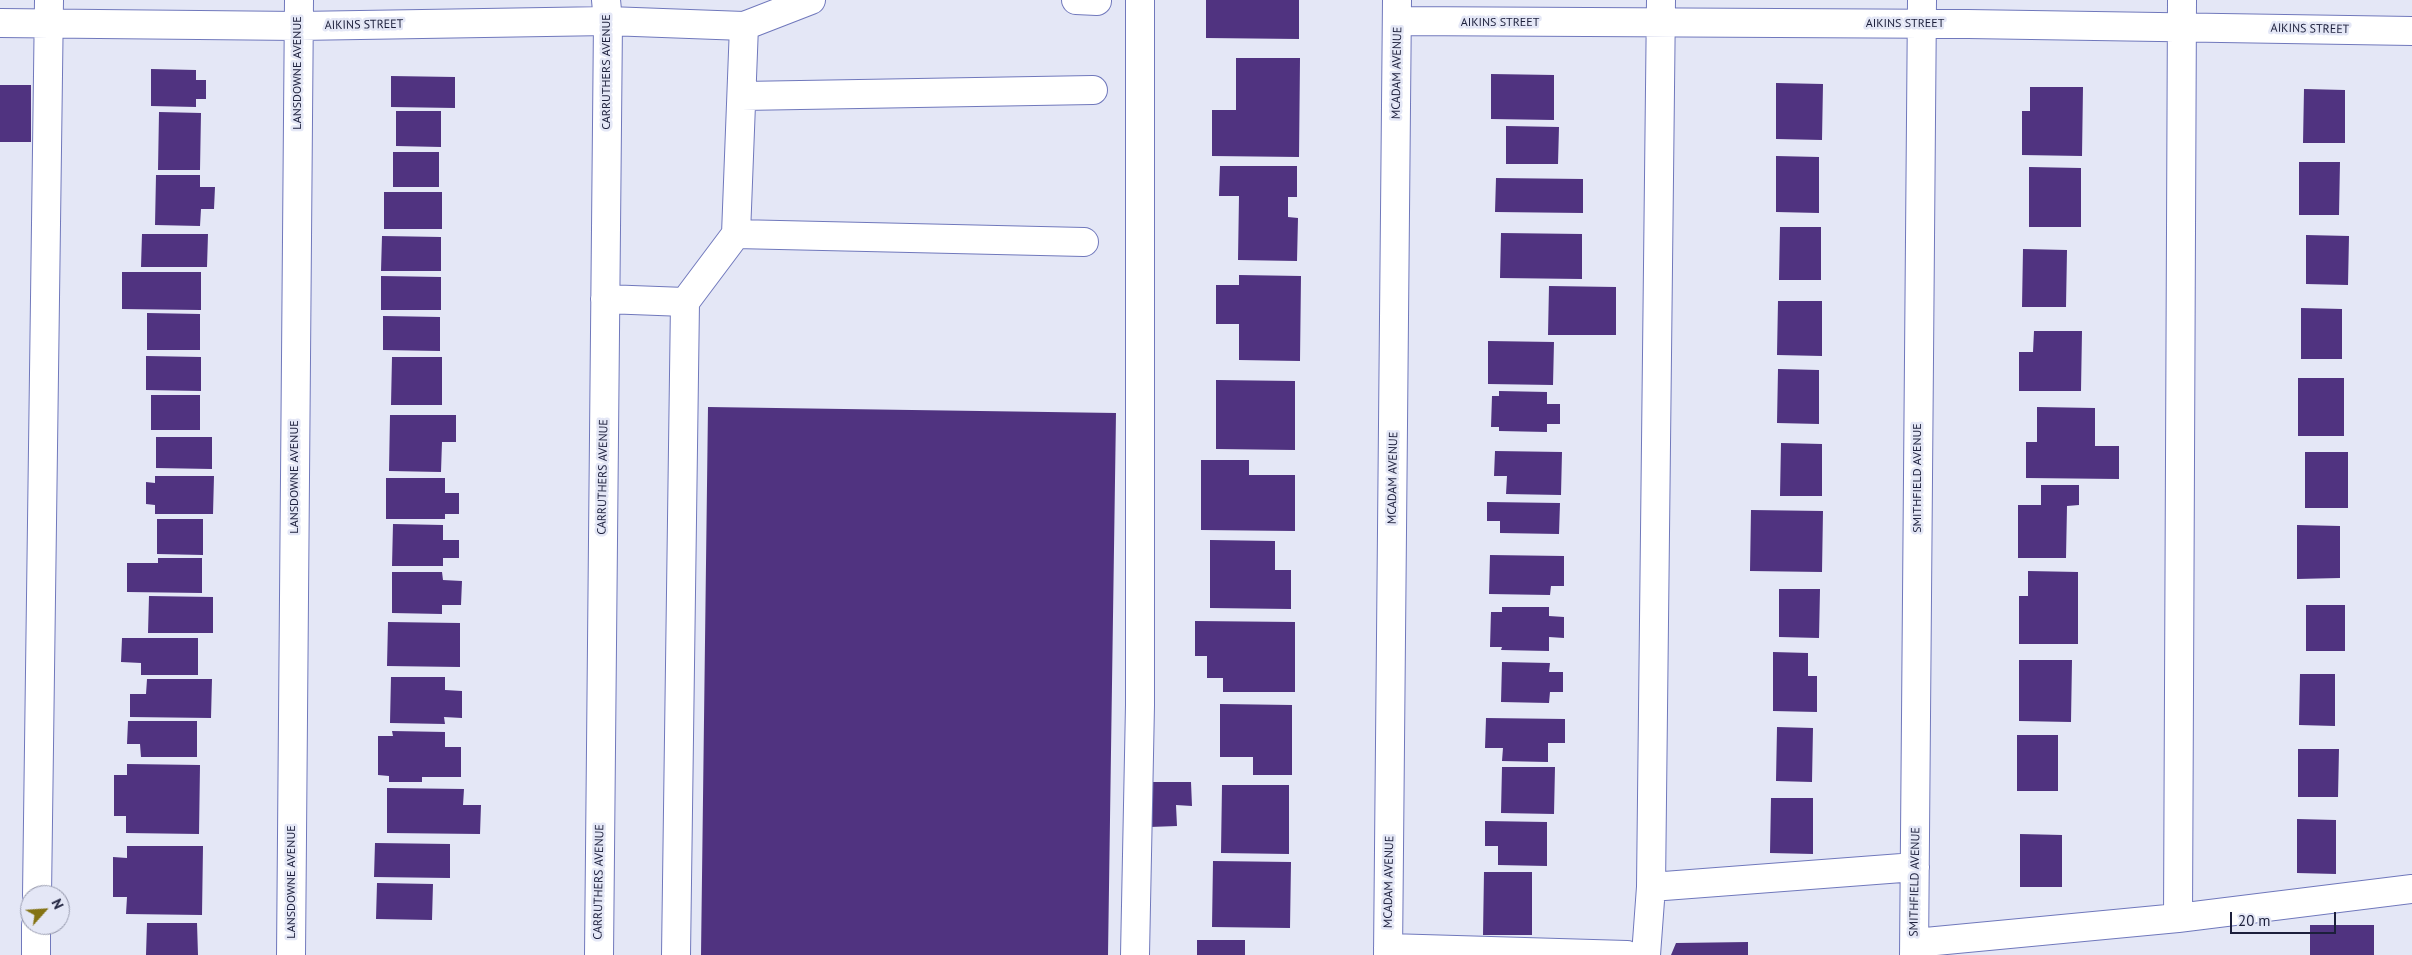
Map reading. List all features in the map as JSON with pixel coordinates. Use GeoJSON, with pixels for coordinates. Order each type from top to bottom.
{"type":"FeatureCollection","features":[{"type":"Feature","properties":{"kind":"street"},"geometry":{"type":"LineString","coordinates":[[676,955],[685,302],[736,234],[744,26],[811,0]]}},
{"type":"Feature","properties":{"kind":"street"},"geometry":{"type":"LineString","coordinates":[[1076,0],[1097,0]]}},
{"type":"Feature","properties":{"kind":"street"},"geometry":{"type":"LineString","coordinates":[[1135,955],[1140,705],[1140,0]]}},
{"type":"Feature","properties":{"kind":"street"},"geometry":{"type":"LineString","coordinates":[[2178,918],[2182,0]]}},
{"type":"Feature","properties":{"kind":"street","name":"AIKINS STREET"},"geometry":{"type":"LineString","coordinates":[[0,23],[49,12],[299,13],[607,10],[744,26]]}},
{"type":"Feature","properties":{"kind":"street","name":"CARRUTHERS AVENUE"},"geometry":{"type":"LineString","coordinates":[[599,955],[607,10]]}},
{"type":"Feature","properties":{"kind":"street","name":"AIKINS STREET"},"geometry":{"type":"LineString","coordinates":[[1397,11],[1922,12],[2182,27],[2412,31]]}},
{"type":"Feature","properties":{"kind":"street","name":"MCADAM AVENUE"},"geometry":{"type":"LineString","coordinates":[[1388,952],[1397,11]]}},
{"type":"Feature","properties":{"kind":"street"},"geometry":{"type":"LineString","coordinates":[[37,885],[49,12]]}},
{"type":"Feature","properties":{"kind":"street"},"geometry":{"type":"LineString","coordinates":[[1646,955],[1651,887],[1661,12]]}},
{"type":"Feature","properties":{"kind":"street","name":"SMITHFIELD AVENUE"},"geometry":{"type":"LineString","coordinates":[[1914,949],[1922,12]]}},
{"type":"Feature","properties":{"kind":"street","name":"LANSDOWNE AVENUE"},"geometry":{"type":"LineString","coordinates":[[291,955],[299,13]]}},
{"type":"Feature","properties":{"kind":"street"},"geometry":{"type":"LineString","coordinates":[[742,96],[1093,90]]}},
{"type":"Feature","properties":{"kind":"street"},"geometry":{"type":"LineString","coordinates":[[736,234],[1084,242]]}},
{"type":"Feature","properties":{"kind":"street"},"geometry":{"type":"LineString","coordinates":[[605,299],[685,302]]}},
{"type":"Feature","properties":{"kind":"street"},"geometry":{"type":"LineString","coordinates":[[1651,887],[1915,867]]}},
{"type":"Feature","properties":{"kind":"street"},"geometry":{"type":"LineString","coordinates":[[1914,949],[2412,888]]}},
{"type":"Feature","properties":{"kind":"street"},"geometry":{"type":"LineString","coordinates":[[36,935],[36,955]]}},
{"type":"Feature","properties":{"kind":"street"},"geometry":{"type":"LineString","coordinates":[[1388,952],[1627,955]]}},
{"type":"Feature","properties":{"kind":"building"},"geometry":{"type":"Polygon","coordinates":[[[1206,0],[1299,0],[1299,39],[1206,38],[1206,0]]]}},
{"type":"Feature","properties":{"kind":"building"},"geometry":{"type":"Polygon","coordinates":[[[1236,58],[1300,58],[1299,157],[1212,156],[1212,110],[1236,110],[1236,58]]]}},
{"type":"Feature","properties":{"kind":"building"},"geometry":{"type":"Polygon","coordinates":[[[151,69],[196,70],[196,80],[206,80],[206,99],[196,99],[196,107],[151,106],[151,69]]]}},
{"type":"Feature","properties":{"kind":"building"},"geometry":{"type":"Polygon","coordinates":[[[1491,74],[1554,75],[1554,120],[1491,119],[1491,74]]]}},
{"type":"Feature","properties":{"kind":"building"},"geometry":{"type":"Polygon","coordinates":[[[391,76],[455,77],[455,108],[391,107],[391,76]]]}},
{"type":"Feature","properties":{"kind":"building"},"geometry":{"type":"Polygon","coordinates":[[[1776,83],[1823,84],[1822,140],[1776,139],[1776,83]]]}},
{"type":"Feature","properties":{"kind":"building"},"geometry":{"type":"Polygon","coordinates":[[[0,85],[31,85],[31,142],[0,142],[0,85]]]}},
{"type":"Feature","properties":{"kind":"building"},"geometry":{"type":"Polygon","coordinates":[[[2030,87],[2083,87],[2082,156],[2022,155],[2022,111],[2030,111],[2030,87]]]}},
{"type":"Feature","properties":{"kind":"building"},"geometry":{"type":"Polygon","coordinates":[[[2304,89],[2345,90],[2345,143],[2303,143],[2304,89]]]}},
{"type":"Feature","properties":{"kind":"building"},"geometry":{"type":"Polygon","coordinates":[[[396,111],[441,111],[441,147],[396,146],[396,111]]]}},
{"type":"Feature","properties":{"kind":"building"},"geometry":{"type":"Polygon","coordinates":[[[159,112],[201,113],[200,170],[158,170],[159,112]]]}},
{"type":"Feature","properties":{"kind":"building"},"geometry":{"type":"Polygon","coordinates":[[[1506,126],[1559,127],[1558,164],[1506,164],[1506,126]]]}},
{"type":"Feature","properties":{"kind":"building"},"geometry":{"type":"Polygon","coordinates":[[[393,152],[439,152],[439,187],[393,187],[393,152]]]}},
{"type":"Feature","properties":{"kind":"building"},"geometry":{"type":"Polygon","coordinates":[[[1776,156],[1819,157],[1819,213],[1776,212],[1776,156]]]}},
{"type":"Feature","properties":{"kind":"building"},"geometry":{"type":"Polygon","coordinates":[[[2299,162],[2340,162],[2339,215],[2299,215],[2299,162]]]}},
{"type":"Feature","properties":{"kind":"building"},"geometry":{"type":"Polygon","coordinates":[[[1220,166],[1297,166],[1297,197],[1288,197],[1288,217],[1298,218],[1297,261],[1238,260],[1239,196],[1219,196],[1220,166]]]}},
{"type":"Feature","properties":{"kind":"building"},"geometry":{"type":"Polygon","coordinates":[[[2029,167],[2081,168],[2081,227],[2029,227],[2029,167]]]}},
{"type":"Feature","properties":{"kind":"building"},"geometry":{"type":"Polygon","coordinates":[[[156,175],[200,175],[200,187],[215,187],[214,209],[201,209],[200,226],[155,225],[156,175]]]}},
{"type":"Feature","properties":{"kind":"building"},"geometry":{"type":"Polygon","coordinates":[[[1496,178],[1583,179],[1583,213],[1495,212],[1496,178]]]}},
{"type":"Feature","properties":{"kind":"building"},"geometry":{"type":"Polygon","coordinates":[[[384,192],[442,192],[442,229],[384,229],[384,192]]]}},
{"type":"Feature","properties":{"kind":"building"},"geometry":{"type":"Polygon","coordinates":[[[1780,227],[1821,227],[1821,280],[1779,280],[1780,227]]]}},
{"type":"Feature","properties":{"kind":"building"},"geometry":{"type":"Polygon","coordinates":[[[1501,233],[1582,234],[1582,279],[1500,278],[1501,233]]]}},
{"type":"Feature","properties":{"kind":"building"},"geometry":{"type":"Polygon","coordinates":[[[142,234],[208,234],[207,267],[141,267],[142,234]]]}},
{"type":"Feature","properties":{"kind":"building"},"geometry":{"type":"Polygon","coordinates":[[[2306,235],[2349,236],[2348,285],[2306,284],[2306,235]]]}},
{"type":"Feature","properties":{"kind":"building"},"geometry":{"type":"Polygon","coordinates":[[[382,236],[441,237],[441,271],[381,271],[382,236]]]}},
{"type":"Feature","properties":{"kind":"building"},"geometry":{"type":"Polygon","coordinates":[[[2023,249],[2067,250],[2066,307],[2022,307],[2023,249]]]}},
{"type":"Feature","properties":{"kind":"building"},"geometry":{"type":"Polygon","coordinates":[[[122,272],[201,272],[201,310],[122,309],[122,272]]]}},
{"type":"Feature","properties":{"kind":"building"},"geometry":{"type":"Polygon","coordinates":[[[1239,275],[1301,276],[1300,361],[1239,360],[1239,324],[1216,324],[1216,285],[1239,285],[1239,275]]]}},
{"type":"Feature","properties":{"kind":"building"},"geometry":{"type":"Polygon","coordinates":[[[381,276],[441,277],[441,310],[381,310],[381,276]]]}},
{"type":"Feature","properties":{"kind":"building"},"geometry":{"type":"Polygon","coordinates":[[[1549,286],[1616,287],[1616,335],[1548,335],[1549,286]]]}},
{"type":"Feature","properties":{"kind":"building"},"geometry":{"type":"Polygon","coordinates":[[[1778,301],[1822,301],[1822,356],[1777,355],[1778,301]]]}},
{"type":"Feature","properties":{"kind":"building"},"geometry":{"type":"Polygon","coordinates":[[[2301,308],[2342,309],[2342,359],[2301,359],[2301,308]]]}},
{"type":"Feature","properties":{"kind":"building"},"geometry":{"type":"Polygon","coordinates":[[[147,313],[200,314],[200,350],[147,350],[147,313]]]}},
{"type":"Feature","properties":{"kind":"building"},"geometry":{"type":"Polygon","coordinates":[[[383,316],[440,317],[440,351],[383,350],[383,316]]]}},
{"type":"Feature","properties":{"kind":"building"},"geometry":{"type":"Polygon","coordinates":[[[2034,331],[2082,331],[2081,391],[2019,391],[2019,352],[2033,352],[2034,331]]]}},
{"type":"Feature","properties":{"kind":"building"},"geometry":{"type":"Polygon","coordinates":[[[1488,341],[1554,342],[1553,385],[1488,384],[1488,341]]]}},
{"type":"Feature","properties":{"kind":"building"},"geometry":{"type":"Polygon","coordinates":[[[146,356],[201,357],[201,391],[146,390],[146,356]]]}},
{"type":"Feature","properties":{"kind":"building"},"geometry":{"type":"Polygon","coordinates":[[[392,357],[442,357],[442,405],[391,405],[392,357]]]}},
{"type":"Feature","properties":{"kind":"building"},"geometry":{"type":"Polygon","coordinates":[[[1778,369],[1819,370],[1819,424],[1777,423],[1778,369]]]}},
{"type":"Feature","properties":{"kind":"building"},"geometry":{"type":"Polygon","coordinates":[[[2298,378],[2344,378],[2344,436],[2298,436],[2298,378]]]}},
{"type":"Feature","properties":{"kind":"building"},"geometry":{"type":"Polygon","coordinates":[[[1216,380],[1295,381],[1295,450],[1216,449],[1216,380]]]}},
{"type":"Feature","properties":{"kind":"building"},"geometry":{"type":"Polygon","coordinates":[[[1499,391],[1547,392],[1547,404],[1560,404],[1560,424],[1547,424],[1547,432],[1499,431],[1499,427],[1491,427],[1492,396],[1499,396],[1499,391]]]}},
{"type":"Feature","properties":{"kind":"building"},"geometry":{"type":"Polygon","coordinates":[[[151,395],[200,395],[200,430],[151,430],[151,395]]]}},
{"type":"Feature","properties":{"kind":"building"},"geometry":{"type":"Polygon","coordinates":[[[708,407],[1116,413],[1108,955],[701,955],[708,407]]]}},
{"type":"Feature","properties":{"kind":"building"},"geometry":{"type":"Polygon","coordinates":[[[2037,407],[2095,408],[2095,446],[2119,446],[2119,479],[2026,478],[2026,442],[2037,442],[2037,407]]]}},
{"type":"Feature","properties":{"kind":"building"},"geometry":{"type":"Polygon","coordinates":[[[390,415],[456,415],[456,442],[442,442],[441,472],[389,471],[390,415]]]}},
{"type":"Feature","properties":{"kind":"building"},"geometry":{"type":"Polygon","coordinates":[[[156,437],[212,437],[212,469],[156,468],[156,437]]]}},
{"type":"Feature","properties":{"kind":"building"},"geometry":{"type":"Polygon","coordinates":[[[1781,443],[1822,444],[1822,496],[1780,496],[1781,443]]]}},
{"type":"Feature","properties":{"kind":"building"},"geometry":{"type":"Polygon","coordinates":[[[1495,451],[1562,452],[1561,495],[1506,494],[1507,476],[1494,476],[1495,451]]]}},
{"type":"Feature","properties":{"kind":"building"},"geometry":{"type":"Polygon","coordinates":[[[2305,452],[2348,452],[2348,508],[2305,508],[2305,452]]]}},
{"type":"Feature","properties":{"kind":"building"},"geometry":{"type":"Polygon","coordinates":[[[1201,460],[1249,460],[1249,475],[1295,475],[1295,531],[1201,530],[1201,460]]]}},
{"type":"Feature","properties":{"kind":"building"},"geometry":{"type":"Polygon","coordinates":[[[155,476],[214,476],[213,514],[155,514],[155,505],[146,504],[146,482],[155,483],[155,476]]]}},
{"type":"Feature","properties":{"kind":"building"},"geometry":{"type":"Polygon","coordinates":[[[386,478],[445,478],[445,493],[459,493],[459,514],[445,514],[445,519],[386,519],[386,478]]]}},
{"type":"Feature","properties":{"kind":"building"},"geometry":{"type":"Polygon","coordinates":[[[2041,485],[2079,485],[2079,505],[2067,506],[2066,558],[2018,558],[2018,505],[2041,505],[2041,485]]]}},
{"type":"Feature","properties":{"kind":"building"},"geometry":{"type":"Polygon","coordinates":[[[1487,502],[1560,503],[1559,534],[1500,533],[1500,521],[1487,521],[1487,502]]]}},
{"type":"Feature","properties":{"kind":"building"},"geometry":{"type":"Polygon","coordinates":[[[1751,510],[1823,511],[1822,572],[1750,571],[1751,510]]]}},
{"type":"Feature","properties":{"kind":"building"},"geometry":{"type":"Polygon","coordinates":[[[157,519],[203,519],[203,555],[157,554],[157,519]]]}},
{"type":"Feature","properties":{"kind":"building"},"geometry":{"type":"Polygon","coordinates":[[[393,524],[443,525],[443,540],[459,540],[459,558],[443,558],[443,566],[392,566],[393,524]]]}},
{"type":"Feature","properties":{"kind":"building"},"geometry":{"type":"Polygon","coordinates":[[[2297,525],[2340,526],[2340,578],[2297,579],[2297,525]]]}},
{"type":"Feature","properties":{"kind":"building"},"geometry":{"type":"Polygon","coordinates":[[[1210,540],[1275,541],[1275,570],[1291,570],[1291,609],[1210,608],[1210,540]]]}},
{"type":"Feature","properties":{"kind":"building"},"geometry":{"type":"Polygon","coordinates":[[[1490,555],[1564,556],[1564,586],[1551,586],[1550,595],[1489,594],[1490,555]]]}},
{"type":"Feature","properties":{"kind":"building"},"geometry":{"type":"Polygon","coordinates":[[[158,558],[202,558],[202,593],[127,592],[127,563],[158,563],[158,558]]]}},
{"type":"Feature","properties":{"kind":"building"},"geometry":{"type":"Polygon","coordinates":[[[2028,571],[2078,572],[2078,644],[2019,644],[2019,596],[2028,596],[2028,571]]]}},
{"type":"Feature","properties":{"kind":"building"},"geometry":{"type":"Polygon","coordinates":[[[392,572],[442,572],[443,580],[462,581],[461,605],[442,605],[442,614],[392,613],[392,572]]]}},
{"type":"Feature","properties":{"kind":"building"},"geometry":{"type":"Polygon","coordinates":[[[1779,589],[1820,589],[1819,638],[1779,637],[1779,589]]]}},
{"type":"Feature","properties":{"kind":"building"},"geometry":{"type":"Polygon","coordinates":[[[149,596],[213,597],[213,633],[148,633],[149,596]]]}},
{"type":"Feature","properties":{"kind":"building"},"geometry":{"type":"Polygon","coordinates":[[[2306,605],[2345,605],[2345,651],[2306,651],[2306,605]]]}},
{"type":"Feature","properties":{"kind":"building"},"geometry":{"type":"Polygon","coordinates":[[[1502,607],[1549,607],[1549,616],[1564,617],[1564,638],[1549,637],[1549,651],[1501,650],[1502,647],[1490,647],[1491,612],[1502,612],[1502,607]]]}},
{"type":"Feature","properties":{"kind":"building"},"geometry":{"type":"Polygon","coordinates":[[[1195,621],[1295,622],[1295,692],[1223,692],[1223,678],[1207,678],[1207,656],[1195,656],[1195,621]]]}},
{"type":"Feature","properties":{"kind":"building"},"geometry":{"type":"Polygon","coordinates":[[[388,622],[460,623],[460,667],[387,666],[388,622]]]}},
{"type":"Feature","properties":{"kind":"building"},"geometry":{"type":"Polygon","coordinates":[[[122,638],[198,638],[198,675],[141,675],[141,663],[121,662],[122,638]]]}},
{"type":"Feature","properties":{"kind":"building"},"geometry":{"type":"Polygon","coordinates":[[[1773,652],[1808,653],[1808,676],[1817,676],[1817,712],[1773,711],[1773,652]]]}},
{"type":"Feature","properties":{"kind":"building"},"geometry":{"type":"Polygon","coordinates":[[[2019,660],[2072,660],[2071,722],[2019,721],[2019,660]]]}},
{"type":"Feature","properties":{"kind":"building"},"geometry":{"type":"Polygon","coordinates":[[[1502,662],[1550,663],[1549,672],[1563,672],[1563,692],[1550,692],[1549,703],[1501,702],[1502,662]]]}},
{"type":"Feature","properties":{"kind":"building"},"geometry":{"type":"Polygon","coordinates":[[[2300,674],[2335,674],[2335,726],[2299,725],[2300,674]]]}},
{"type":"Feature","properties":{"kind":"building"},"geometry":{"type":"Polygon","coordinates":[[[391,677],[445,677],[445,690],[462,691],[462,718],[444,717],[445,724],[390,723],[391,677]]]}},
{"type":"Feature","properties":{"kind":"building"},"geometry":{"type":"Polygon","coordinates":[[[147,679],[212,679],[211,718],[130,717],[130,694],[146,694],[147,679]]]}},
{"type":"Feature","properties":{"kind":"building"},"geometry":{"type":"Polygon","coordinates":[[[1220,704],[1292,705],[1292,775],[1253,775],[1253,757],[1220,757],[1220,704]]]}},
{"type":"Feature","properties":{"kind":"building"},"geometry":{"type":"Polygon","coordinates":[[[1486,718],[1565,719],[1565,743],[1548,743],[1548,762],[1502,761],[1503,748],[1485,748],[1486,718]]]}},
{"type":"Feature","properties":{"kind":"building"},"geometry":{"type":"Polygon","coordinates":[[[128,721],[197,721],[197,757],[141,757],[140,744],[127,744],[128,721]]]}},
{"type":"Feature","properties":{"kind":"building"},"geometry":{"type":"Polygon","coordinates":[[[1777,727],[1813,728],[1812,782],[1776,781],[1777,727]]]}},
{"type":"Feature","properties":{"kind":"building"},"geometry":{"type":"Polygon","coordinates":[[[392,731],[445,732],[445,747],[461,747],[461,777],[422,777],[422,782],[389,782],[389,776],[378,775],[378,736],[393,736],[392,731]]]}},
{"type":"Feature","properties":{"kind":"building"},"geometry":{"type":"Polygon","coordinates":[[[2017,735],[2058,735],[2058,791],[2017,791],[2017,735]]]}},
{"type":"Feature","properties":{"kind":"building"},"geometry":{"type":"Polygon","coordinates":[[[2298,749],[2339,749],[2338,797],[2298,797],[2298,749]]]}},
{"type":"Feature","properties":{"kind":"building"},"geometry":{"type":"Polygon","coordinates":[[[127,764],[200,765],[199,834],[126,833],[126,816],[114,816],[114,775],[127,775],[127,764]]]}},
{"type":"Feature","properties":{"kind":"building"},"geometry":{"type":"Polygon","coordinates":[[[1502,767],[1555,767],[1554,814],[1501,813],[1502,767]]]}},
{"type":"Feature","properties":{"kind":"building"},"geometry":{"type":"Polygon","coordinates":[[[1149,782],[1191,782],[1192,806],[1176,805],[1177,826],[1150,827],[1149,782]]]}},
{"type":"Feature","properties":{"kind":"building"},"geometry":{"type":"Polygon","coordinates":[[[1222,785],[1289,785],[1289,854],[1221,853],[1222,785]]]}},
{"type":"Feature","properties":{"kind":"building"},"geometry":{"type":"Polygon","coordinates":[[[387,788],[464,789],[463,805],[481,805],[480,834],[387,833],[387,788]]]}},
{"type":"Feature","properties":{"kind":"building"},"geometry":{"type":"Polygon","coordinates":[[[1771,798],[1813,798],[1813,854],[1770,853],[1771,798]]]}},
{"type":"Feature","properties":{"kind":"building"},"geometry":{"type":"Polygon","coordinates":[[[2297,819],[2336,820],[2336,874],[2297,873],[2297,819]]]}},
{"type":"Feature","properties":{"kind":"building"},"geometry":{"type":"Polygon","coordinates":[[[1485,821],[1547,822],[1547,866],[1498,865],[1498,846],[1485,846],[1485,821]]]}},
{"type":"Feature","properties":{"kind":"building"},"geometry":{"type":"Polygon","coordinates":[[[2020,834],[2062,835],[2062,887],[2020,887],[2020,834]]]}},
{"type":"Feature","properties":{"kind":"building"},"geometry":{"type":"Polygon","coordinates":[[[375,843],[450,844],[450,878],[374,877],[375,843]]]}},
{"type":"Feature","properties":{"kind":"building"},"geometry":{"type":"Polygon","coordinates":[[[127,846],[203,846],[202,915],[126,914],[127,897],[113,897],[113,857],[127,858],[127,846]]]}},
{"type":"Feature","properties":{"kind":"building"},"geometry":{"type":"Polygon","coordinates":[[[1213,861],[1291,862],[1290,928],[1212,927],[1213,861]]]}},
{"type":"Feature","properties":{"kind":"building"},"geometry":{"type":"Polygon","coordinates":[[[1484,872],[1532,872],[1532,935],[1483,935],[1484,872]]]}},
{"type":"Feature","properties":{"kind":"building"},"geometry":{"type":"Polygon","coordinates":[[[377,883],[433,884],[432,920],[376,919],[377,883]]]}},
{"type":"Feature","properties":{"kind":"building"},"geometry":{"type":"Polygon","coordinates":[[[147,923],[197,923],[198,955],[146,955],[147,923]]]}},
{"type":"Feature","properties":{"kind":"building"},"geometry":{"type":"Polygon","coordinates":[[[2310,925],[2374,925],[2374,955],[2310,955],[2310,925]]]}},
{"type":"Feature","properties":{"kind":"building"},"geometry":{"type":"Polygon","coordinates":[[[1197,940],[1245,940],[1245,955],[1197,955],[1197,940]]]}},
{"type":"Feature","properties":{"kind":"building"},"geometry":{"type":"Polygon","coordinates":[[[1748,942],[1748,955],[1671,955],[1676,943],[1748,942]]]}}]}
